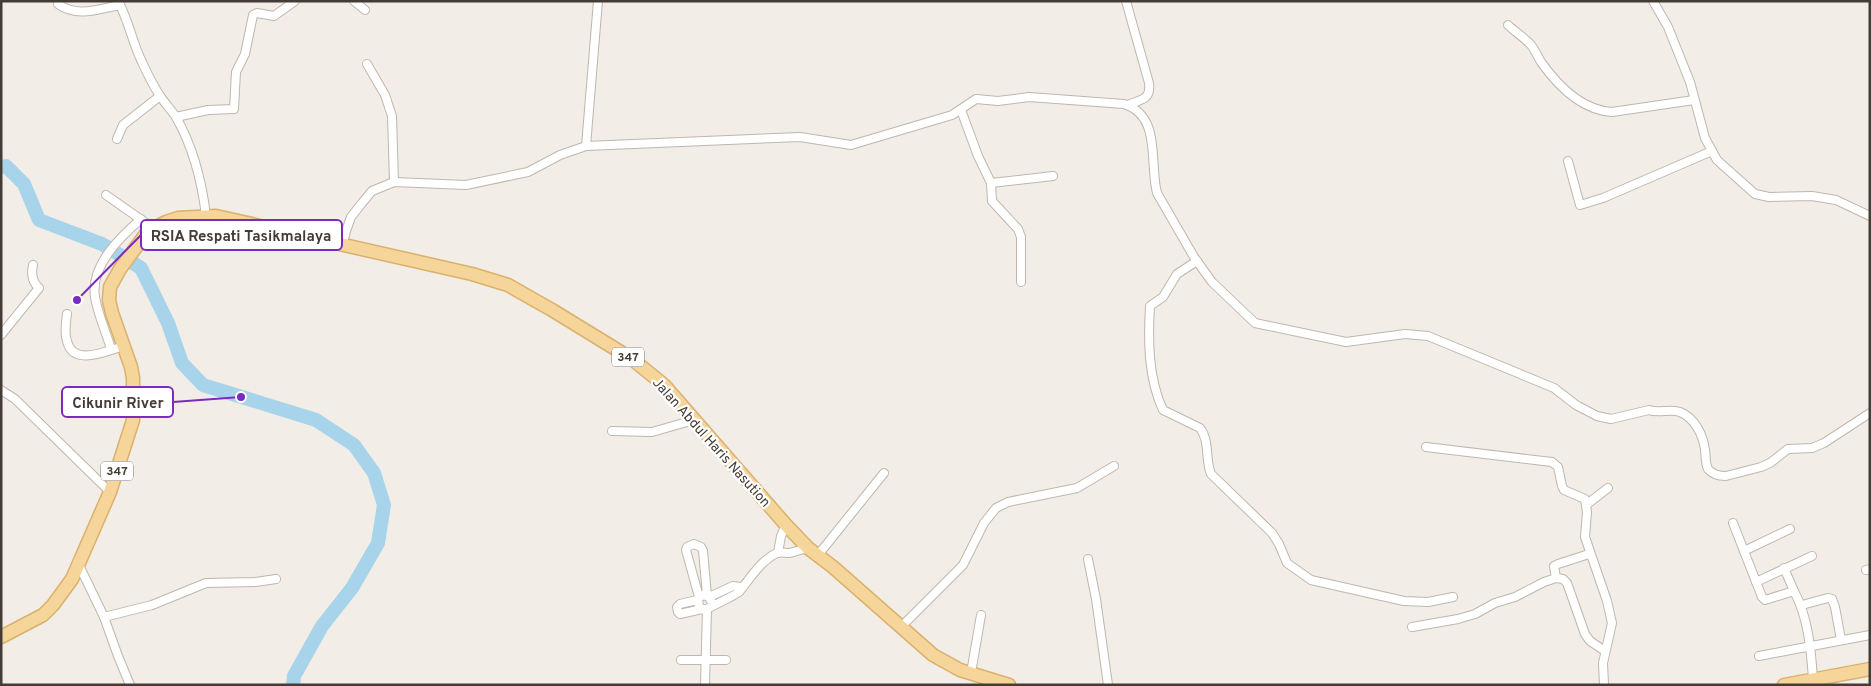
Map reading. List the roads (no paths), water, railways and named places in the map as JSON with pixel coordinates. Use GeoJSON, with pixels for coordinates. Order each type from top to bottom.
{"type":"FeatureCollection","features":[{"type":"Feature","properties":{"kind":"main road","name":"Jalan Abdul Haris Nasution"},"geometry":{"type":"LineString","coordinates":[[150,230],[178,218],[216,216],[343,243],[472,274],[508,285],[632,359],[664,385],[786,525],[813,551],[933,655],[960,670],[971,673],[988,682],[1008,685]]}},
{"type":"Feature","properties":{"kind":"main road","name":"347"},"geometry":{"type":"LineString","coordinates":[[1,637],[43,615],[53,605],[72,579],[110,492],[133,420],[134,378],[118,348],[109,300],[110,288],[120,269],[150,230]]}},
{"type":"Feature","properties":{"kind":"main road"},"geometry":{"type":"LineString","coordinates":[[1784,685],[1870,668]]}},
{"type":"Feature","properties":{"kind":"street"},"geometry":{"type":"LineString","coordinates":[[176,117],[208,110],[234,109],[236,72],[246,54],[253,15],[257,13],[274,16],[295,1]]}},
{"type":"Feature","properties":{"kind":"street"},"geometry":{"type":"LineString","coordinates":[[354,1],[365,10]]}},
{"type":"Feature","properties":{"kind":"street"},"geometry":{"type":"LineString","coordinates":[[586,146],[598,1]]}},
{"type":"Feature","properties":{"kind":"street"},"geometry":{"type":"LineString","coordinates":[[1126,1],[1149,83],[1150,93],[1147,97],[1128,105]]}},
{"type":"Feature","properties":{"kind":"street"},"geometry":{"type":"LineString","coordinates":[[1653,1],[1668,27],[1690,82],[1705,138],[1717,160],[1755,194],[1769,197],[1812,196],[1836,200],[1870,216]]}},
{"type":"Feature","properties":{"kind":"street"},"geometry":{"type":"LineString","coordinates":[[58,4],[69,11],[85,12],[119,3],[127,17],[140,59],[160,96],[176,117],[198,172],[204,192],[206,216]]}},
{"type":"Feature","properties":{"kind":"street"},"geometry":{"type":"LineString","coordinates":[[1508,25],[1530,44],[1551,74],[1572,97],[1590,108],[1601,112],[1612,112],[1694,100]]}},
{"type":"Feature","properties":{"kind":"street"},"geometry":{"type":"LineString","coordinates":[[367,64],[385,95],[392,116],[394,182]]}},
{"type":"Feature","properties":{"kind":"street"},"geometry":{"type":"LineString","coordinates":[[117,139],[123,124],[160,96]]}},
{"type":"Feature","properties":{"kind":"street"},"geometry":{"type":"LineString","coordinates":[[343,243],[352,217],[372,191],[394,182],[466,185],[534,170],[560,155],[586,146],[800,137],[852,145],[952,115],[976,99],[998,102],[1029,97],[1128,105],[1141,113],[1146,121],[1151,138],[1157,193],[1197,260],[1216,287],[1250,319],[1261,325],[1346,342],[1405,334],[1428,336],[1554,388],[1576,405],[1597,416],[1611,418],[1650,410],[1654,412],[1669,410],[1680,412],[1695,425],[1704,443],[1706,464],[1711,472],[1720,476],[1761,467],[1770,463],[1788,449],[1812,448],[1824,443],[1870,413]]}},
{"type":"Feature","properties":{"kind":"street"},"geometry":{"type":"LineString","coordinates":[[961,110],[978,156],[991,183],[992,200],[1016,225],[1021,237],[1020,282]]}},
{"type":"Feature","properties":{"kind":"street"},"geometry":{"type":"LineString","coordinates":[[1568,161],[1580,205],[1603,198],[1712,151]]}},
{"type":"Feature","properties":{"kind":"street"},"geometry":{"type":"LineString","coordinates":[[991,183],[1053,176]]}},
{"type":"Feature","properties":{"kind":"street"},"geometry":{"type":"LineString","coordinates":[[106,195],[141,219],[150,230]]}},
{"type":"Feature","properties":{"kind":"street"},"geometry":{"type":"LineString","coordinates":[[66,314],[66,340],[70,350],[77,355],[89,356],[118,348],[95,296],[95,285],[109,252],[128,230],[141,219]]}},
{"type":"Feature","properties":{"kind":"street"},"geometry":{"type":"LineString","coordinates":[[1197,260],[1177,274],[1163,296],[1150,306],[1148,329],[1150,365],[1163,410],[1200,428],[1204,433],[1211,474],[1272,533],[1287,563],[1308,579],[1404,601],[1428,602],[1453,596]]}},
{"type":"Feature","properties":{"kind":"street"},"geometry":{"type":"LineString","coordinates":[[1,335],[39,288],[34,284],[31,272],[33,265]]}},
{"type":"Feature","properties":{"kind":"street"},"geometry":{"type":"LineString","coordinates":[[1,390],[15,399],[110,492]]}},
{"type":"Feature","properties":{"kind":"street"},"geometry":{"type":"LineString","coordinates":[[612,431],[652,432],[694,420]]}},
{"type":"Feature","properties":{"kind":"street"},"geometry":{"type":"LineString","coordinates":[[1426,447],[1552,462],[1558,467],[1564,490],[1585,499],[1584,537],[1612,623],[1603,663],[1604,685]]}},
{"type":"Feature","properties":{"kind":"street"},"geometry":{"type":"LineString","coordinates":[[901,627],[966,561],[984,522],[996,508],[1008,502],[1078,488],[1114,466]]}},
{"type":"Feature","properties":{"kind":"street"},"geometry":{"type":"LineString","coordinates":[[741,587],[735,585],[708,596],[703,595],[698,599],[680,604],[677,607],[678,612],[680,614],[706,608],[737,594],[741,587],[764,563],[778,553],[813,551],[884,474]]}},
{"type":"Feature","properties":{"kind":"street"},"geometry":{"type":"LineString","coordinates":[[1586,505],[1608,488]]}},
{"type":"Feature","properties":{"kind":"street"},"geometry":{"type":"LineString","coordinates":[[1733,523],[1762,597],[1765,600],[1794,591]]}},
{"type":"Feature","properties":{"kind":"street"},"geometry":{"type":"LineString","coordinates":[[778,553],[781,536],[786,525]]}},
{"type":"Feature","properties":{"kind":"street"},"geometry":{"type":"LineString","coordinates":[[1744,551],[1790,530]]}},
{"type":"Feature","properties":{"kind":"street"},"geometry":{"type":"LineString","coordinates":[[694,544],[701,547],[703,551],[708,596],[712,603],[706,608],[697,604],[698,599],[686,550],[687,547],[694,544]]}},
{"type":"Feature","properties":{"kind":"street"},"geometry":{"type":"LineString","coordinates":[[1556,578],[1554,566],[1589,554]]}},
{"type":"Feature","properties":{"kind":"street"},"geometry":{"type":"LineString","coordinates":[[1756,582],[1812,556]]}},
{"type":"Feature","properties":{"kind":"street"},"geometry":{"type":"LineString","coordinates":[[1088,559],[1103,642],[1108,685]]}},
{"type":"Feature","properties":{"kind":"street"},"geometry":{"type":"LineString","coordinates":[[78,563],[104,617],[130,685]]}},
{"type":"Feature","properties":{"kind":"street"},"geometry":{"type":"LineString","coordinates":[[1784,568],[1802,606],[1810,647],[1813,679]]}},
{"type":"Feature","properties":{"kind":"street"},"geometry":{"type":"LineString","coordinates":[[1412,627],[1476,614],[1495,603],[1515,597],[1556,578],[1563,579],[1567,583],[1585,634],[1590,641],[1605,650]]}},
{"type":"Feature","properties":{"kind":"street"},"geometry":{"type":"LineString","coordinates":[[104,617],[152,605],[206,583],[256,582],[276,579]]}},
{"type":"Feature","properties":{"kind":"street"},"geometry":{"type":"LineString","coordinates":[[1802,606],[1832,599],[1836,607],[1841,640]]}},
{"type":"Feature","properties":{"kind":"street"},"geometry":{"type":"LineString","coordinates":[[705,685],[706,608]]}},
{"type":"Feature","properties":{"kind":"street"},"geometry":{"type":"LineString","coordinates":[[971,673],[981,616]]}},
{"type":"Feature","properties":{"kind":"street"},"geometry":{"type":"LineString","coordinates":[[1759,656],[1870,635]]}},
{"type":"Feature","properties":{"kind":"street"},"geometry":{"type":"LineString","coordinates":[[681,660],[726,660]]}},
{"type":"Feature","properties":{"kind":"waterway"},"geometry":{"type":"LineString","coordinates":[[1,167],[6,166],[24,184],[39,220],[102,244],[141,268],[168,323],[182,363],[203,385],[316,420],[354,445],[374,473],[384,505],[378,543],[352,588],[322,626],[294,676],[293,685]]}},
{"type":"Feature","properties":{"kind":"place","name":"RSIA Respati Tasikmalaya"},"geometry":{"type":"Point","coordinates":[77,300]}},
{"type":"Feature","properties":{"kind":"place","name":"Cikunir River"},"geometry":{"type":"Point","coordinates":[241,397]}}]}
